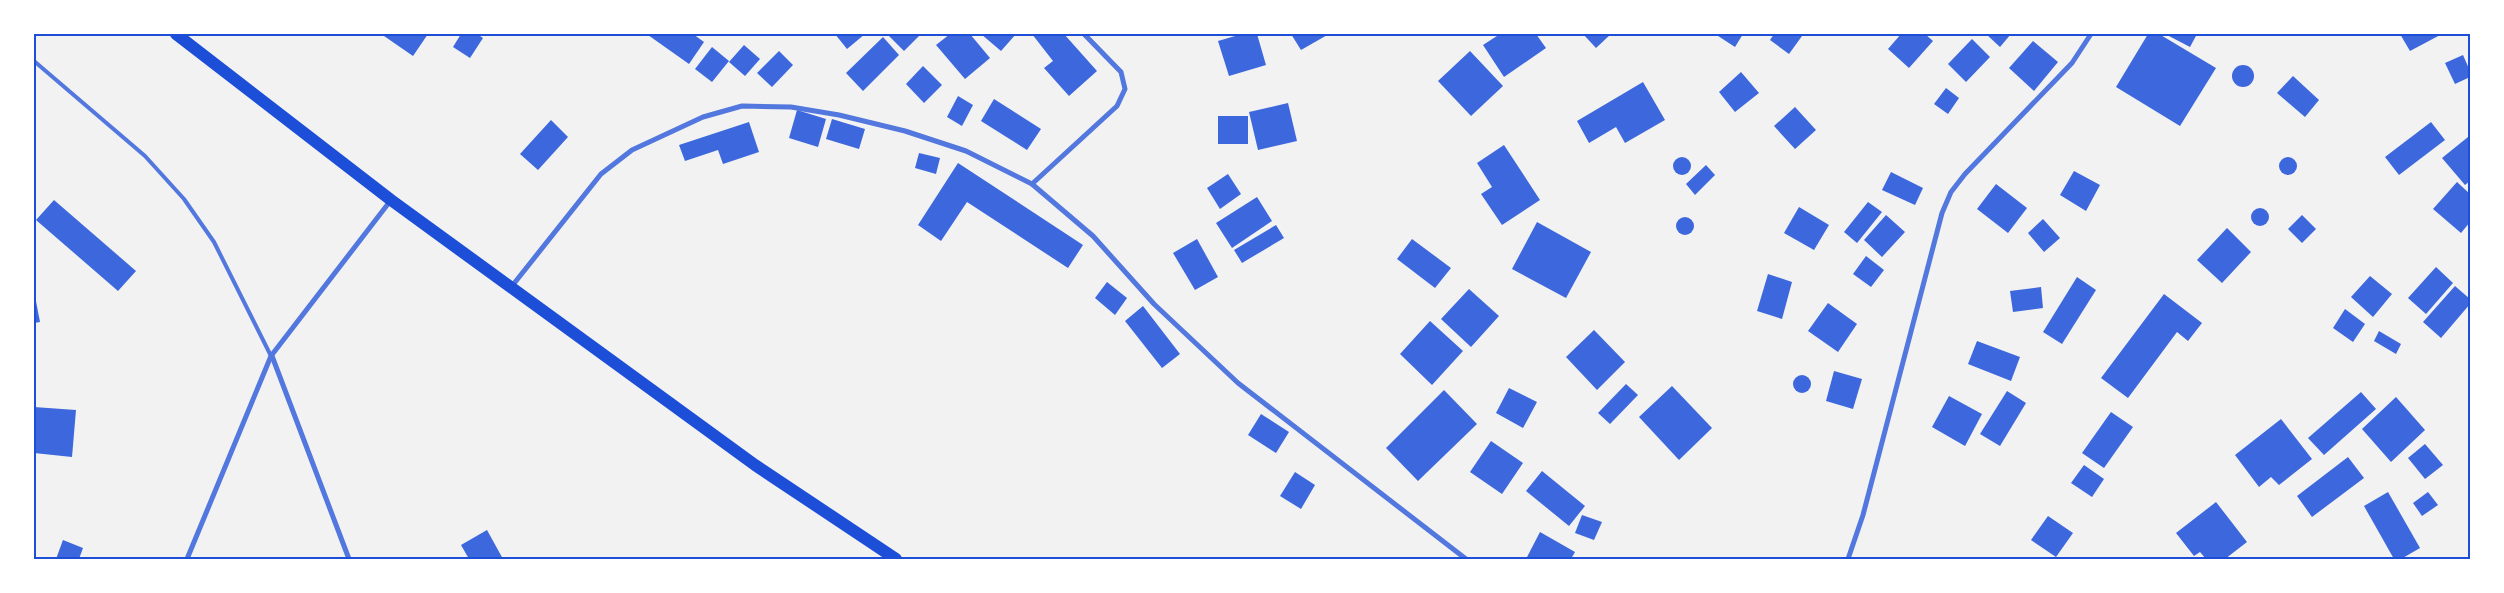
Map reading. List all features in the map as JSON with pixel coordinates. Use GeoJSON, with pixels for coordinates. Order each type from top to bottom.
{"type":"FeatureCollection","features":[{"type":"Feature","properties":{"kind":"main road"},"geometry":{"type":"LineString","coordinates":[[176,34],[392,200],[755,465],[896,559]]}},
{"type":"Feature","properties":{"kind":"street"},"geometry":{"type":"LineString","coordinates":[[1032,184],[1117,106],[1125,89],[1121,72],[1084,34]]}},
{"type":"Feature","properties":{"kind":"street"},"geometry":{"type":"LineString","coordinates":[[1851,558],[1942,213],[1951,192],[1965,174],[2072,63],[2091,34]]}},
{"type":"Feature","properties":{"kind":"street"},"geometry":{"type":"LineString","coordinates":[[512,286],[601,174],[632,150],[664,133],[703,117],[742,106],[791,108],[840,115],[905,131],[966,151],[1032,184],[1094,236],[1154,304],[1238,383],[1466,559]]}},
{"type":"Feature","properties":{"kind":"street"},"geometry":{"type":"LineString","coordinates":[[187,559],[271,356],[392,200]]}},
{"type":"Feature","properties":{"kind":"street"},"geometry":{"type":"LineString","coordinates":[[271,356],[349,559]]}},
{"type":"Feature","properties":{"kind":"lane"},"geometry":{"type":"LineString","coordinates":[[34,60],[145,156],[184,200],[214,242],[271,356]]}},
{"type":"Feature","properties":{"kind":"building"},"geometry":{"type":"Polygon","coordinates":[[[386,34],[428,34],[413,56],[384,36],[386,34]]]}},
{"type":"Feature","properties":{"kind":"building"},"geometry":{"type":"Polygon","coordinates":[[[461,34],[477,34],[483,38],[470,58],[453,47],[461,34]]]}},
{"type":"Feature","properties":{"kind":"building"},"geometry":{"type":"Polygon","coordinates":[[[649,34],[693,34],[704,42],[689,64],[649,34]]]}},
{"type":"Feature","properties":{"kind":"building"},"geometry":{"type":"Polygon","coordinates":[[[835,34],[865,34],[847,49],[835,34]]]}},
{"type":"Feature","properties":{"kind":"building"},"geometry":{"type":"Polygon","coordinates":[[[887,34],[921,34],[904,51],[887,34]]]}},
{"type":"Feature","properties":{"kind":"building"},"geometry":{"type":"Polygon","coordinates":[[[950,34],[970,34],[990,58],[965,79],[936,45],[950,34]]]}},
{"type":"Feature","properties":{"kind":"building"},"geometry":{"type":"Polygon","coordinates":[[[981,34],[1016,34],[1001,51],[981,34]]]}},
{"type":"Feature","properties":{"kind":"building"},"geometry":{"type":"Polygon","coordinates":[[[1032,34],[1064,34],[1097,71],[1069,96],[1044,68],[1053,61],[1032,34]]]}},
{"type":"Feature","properties":{"kind":"building"},"geometry":{"type":"Polygon","coordinates":[[[1242,34],[1257,34],[1266,65],[1229,76],[1218,41],[1242,34]]]}},
{"type":"Feature","properties":{"kind":"building"},"geometry":{"type":"Polygon","coordinates":[[[1291,34],[1329,34],[1301,50],[1291,34]]]}},
{"type":"Feature","properties":{"kind":"building"},"geometry":{"type":"Polygon","coordinates":[[[1500,34],[1536,34],[1546,48],[1504,77],[1483,45],[1500,34]]]}},
{"type":"Feature","properties":{"kind":"building"},"geometry":{"type":"Polygon","coordinates":[[[1583,34],[1611,34],[1596,48],[1583,34]]]}},
{"type":"Feature","properties":{"kind":"building"},"geometry":{"type":"Polygon","coordinates":[[[1715,34],[1743,34],[1735,47],[1715,34]]]}},
{"type":"Feature","properties":{"kind":"building"},"geometry":{"type":"Polygon","coordinates":[[[1774,34],[1798,34],[1802,36],[1789,54],[1770,40],[1774,34]]]}},
{"type":"Feature","properties":{"kind":"building"},"geometry":{"type":"Polygon","coordinates":[[[1901,34],[1925,34],[1933,41],[1909,68],[1888,49],[1901,34]]]}},
{"type":"Feature","properties":{"kind":"building"},"geometry":{"type":"Polygon","coordinates":[[[1986,34],[2011,34],[2000,47],[1986,34]]]}},
{"type":"Feature","properties":{"kind":"building"},"geometry":{"type":"Polygon","coordinates":[[[2148,34],[2159,34],[2216,68],[2180,126],[2116,87],[2148,34]]]}},
{"type":"Feature","properties":{"kind":"building"},"geometry":{"type":"Polygon","coordinates":[[[2167,34],[2197,34],[2190,47],[2167,34]]]}},
{"type":"Feature","properties":{"kind":"building"},"geometry":{"type":"Polygon","coordinates":[[[2400,34],[2442,34],[2410,51],[2400,34]]]}},
{"type":"Feature","properties":{"kind":"building"},"geometry":{"type":"Polygon","coordinates":[[[883,37],[899,55],[863,91],[846,73],[883,37]]]}},
{"type":"Feature","properties":{"kind":"building"},"geometry":{"type":"Polygon","coordinates":[[[1972,39],[1990,57],[1966,82],[1948,64],[1972,39]]]}},
{"type":"Feature","properties":{"kind":"building"},"geometry":{"type":"Polygon","coordinates":[[[2033,41],[2058,62],[2034,91],[2009,68],[2033,41]]]}},
{"type":"Feature","properties":{"kind":"building"},"geometry":{"type":"Polygon","coordinates":[[[744,45],[760,59],[745,76],[729,62],[744,45]]]}},
{"type":"Feature","properties":{"kind":"building"},"geometry":{"type":"Polygon","coordinates":[[[712,47],[729,61],[712,82],[695,69],[712,47]]]}},
{"type":"Feature","properties":{"kind":"building"},"geometry":{"type":"Polygon","coordinates":[[[779,51],[793,65],[772,87],[757,73],[779,51]]]}},
{"type":"Feature","properties":{"kind":"building"},"geometry":{"type":"Polygon","coordinates":[[[1470,51],[1503,86],[1471,116],[1438,81],[1470,51]]]}},
{"type":"Feature","properties":{"kind":"building"},"geometry":{"type":"Polygon","coordinates":[[[2463,55],[2470,71],[2470,77],[2455,84],[2445,63],[2463,55]]]}},
{"type":"Feature","properties":{"kind":"building"},"geometry":{"type":"Polygon","coordinates":[[[2243,65],[2251,68],[2254,76],[2251,84],[2243,87],[2235,84],[2232,76],[2235,68],[2243,65]]]}},
{"type":"Feature","properties":{"kind":"building"},"geometry":{"type":"Polygon","coordinates":[[[923,66],[942,85],[924,103],[906,84],[923,66]]]}},
{"type":"Feature","properties":{"kind":"building"},"geometry":{"type":"Polygon","coordinates":[[[1741,72],[1759,93],[1735,112],[1719,92],[1741,72]]]}},
{"type":"Feature","properties":{"kind":"building"},"geometry":{"type":"Polygon","coordinates":[[[2293,76],[2319,100],[2305,117],[2277,93],[2293,76]]]}},
{"type":"Feature","properties":{"kind":"building"},"geometry":{"type":"Polygon","coordinates":[[[1643,82],[1665,120],[1625,143],[1616,127],[1589,143],[1577,121],[1643,82]]]}},
{"type":"Feature","properties":{"kind":"building"},"geometry":{"type":"Polygon","coordinates":[[[1946,88],[1959,98],[1948,114],[1934,104],[1946,88]]]}},
{"type":"Feature","properties":{"kind":"building"},"geometry":{"type":"Polygon","coordinates":[[[958,96],[973,105],[962,126],[947,117],[958,96]]]}},
{"type":"Feature","properties":{"kind":"building"},"geometry":{"type":"Polygon","coordinates":[[[994,99],[1041,129],[1027,150],[981,121],[994,99]]]}},
{"type":"Feature","properties":{"kind":"building"},"geometry":{"type":"Polygon","coordinates":[[[1288,103],[1297,141],[1258,150],[1249,112],[1288,103]]]}},
{"type":"Feature","properties":{"kind":"building"},"geometry":{"type":"Polygon","coordinates":[[[1795,107],[1816,130],[1795,149],[1774,126],[1795,107]]]}},
{"type":"Feature","properties":{"kind":"building"},"geometry":{"type":"Polygon","coordinates":[[[797,110],[826,119],[818,147],[789,138],[797,110]]]}},
{"type":"Feature","properties":{"kind":"building"},"geometry":{"type":"Polygon","coordinates":[[[1218,116],[1248,116],[1248,144],[1218,144],[1218,116]]]}},
{"type":"Feature","properties":{"kind":"building"},"geometry":{"type":"Polygon","coordinates":[[[832,119],[865,129],[859,149],[826,139],[832,119]]]}},
{"type":"Feature","properties":{"kind":"building"},"geometry":{"type":"Polygon","coordinates":[[[551,120],[568,137],[538,170],[520,154],[551,120]]]}},
{"type":"Feature","properties":{"kind":"building"},"geometry":{"type":"Polygon","coordinates":[[[749,122],[759,152],[723,164],[718,150],[685,161],[679,145],[749,122]]]}},
{"type":"Feature","properties":{"kind":"building"},"geometry":{"type":"Polygon","coordinates":[[[2431,122],[2445,140],[2399,175],[2385,157],[2431,122]]]}},
{"type":"Feature","properties":{"kind":"building"},"geometry":{"type":"Polygon","coordinates":[[[2468,137],[2470,140],[2470,181],[2465,185],[2442,158],[2468,137]]]}},
{"type":"Feature","properties":{"kind":"building"},"geometry":{"type":"Polygon","coordinates":[[[1504,145],[1540,200],[1502,225],[1481,194],[1492,187],[1477,163],[1504,145]]]}},
{"type":"Feature","properties":{"kind":"building"},"geometry":{"type":"Polygon","coordinates":[[[919,153],[940,158],[936,174],[915,168],[919,153]]]}},
{"type":"Feature","properties":{"kind":"building"},"geometry":{"type":"Polygon","coordinates":[[[1682,157],[1688,160],[1691,166],[1688,172],[1682,175],[1676,172],[1673,166],[1676,160],[1682,157]]]}},
{"type":"Feature","properties":{"kind":"building"},"geometry":{"type":"Polygon","coordinates":[[[2288,157],[2294,160],[2297,166],[2294,172],[2288,175],[2282,172],[2279,166],[2282,160],[2288,157]]]}},
{"type":"Feature","properties":{"kind":"building"},"geometry":{"type":"Polygon","coordinates":[[[958,163],[1083,245],[1068,268],[967,202],[941,241],[918,225],[958,163]]]}},
{"type":"Feature","properties":{"kind":"building"},"geometry":{"type":"Polygon","coordinates":[[[1706,165],[1715,175],[1695,195],[1686,184],[1706,165]]]}},
{"type":"Feature","properties":{"kind":"building"},"geometry":{"type":"Polygon","coordinates":[[[2074,171],[2100,185],[2086,211],[2060,195],[2074,171]]]}},
{"type":"Feature","properties":{"kind":"building"},"geometry":{"type":"Polygon","coordinates":[[[1891,172],[1923,188],[1915,205],[1882,190],[1891,172]]]}},
{"type":"Feature","properties":{"kind":"building"},"geometry":{"type":"Polygon","coordinates":[[[1228,174],[1241,194],[1220,209],[1207,188],[1228,174]]]}},
{"type":"Feature","properties":{"kind":"building"},"geometry":{"type":"Polygon","coordinates":[[[2457,182],[2470,194],[2470,222],[2461,233],[2433,209],[2457,182]]]}},
{"type":"Feature","properties":{"kind":"building"},"geometry":{"type":"Polygon","coordinates":[[[1996,184],[2027,208],[2008,233],[1977,209],[1996,184]]]}},
{"type":"Feature","properties":{"kind":"building"},"geometry":{"type":"Polygon","coordinates":[[[1257,197],[1272,221],[1232,248],[1216,223],[1257,197]]]}},
{"type":"Feature","properties":{"kind":"building"},"geometry":{"type":"Polygon","coordinates":[[[54,200],[136,271],[118,291],[36,220],[54,200]]]}},
{"type":"Feature","properties":{"kind":"building"},"geometry":{"type":"Polygon","coordinates":[[[1868,202],[1882,212],[1857,243],[1844,232],[1868,202]]]}},
{"type":"Feature","properties":{"kind":"building"},"geometry":{"type":"Polygon","coordinates":[[[1799,207],[1829,225],[1814,250],[1784,233],[1799,207]]]}},
{"type":"Feature","properties":{"kind":"building"},"geometry":{"type":"Polygon","coordinates":[[[2260,208],[2266,211],[2269,217],[2266,223],[2260,226],[2254,223],[2251,217],[2254,211],[2260,208]]]}},
{"type":"Feature","properties":{"kind":"building"},"geometry":{"type":"Polygon","coordinates":[[[1886,215],[1905,232],[1882,257],[1864,240],[1886,215]]]}},
{"type":"Feature","properties":{"kind":"building"},"geometry":{"type":"Polygon","coordinates":[[[2302,215],[2316,229],[2302,243],[2288,229],[2302,215]]]}},
{"type":"Feature","properties":{"kind":"building"},"geometry":{"type":"Polygon","coordinates":[[[1685,217],[1691,220],[1694,226],[1691,232],[1685,235],[1679,232],[1676,226],[1679,220],[1685,217]]]}},
{"type":"Feature","properties":{"kind":"building"},"geometry":{"type":"Polygon","coordinates":[[[2043,219],[2060,238],[2044,252],[2028,233],[2043,219]]]}},
{"type":"Feature","properties":{"kind":"building"},"geometry":{"type":"Polygon","coordinates":[[[1537,222],[1591,252],[1566,298],[1512,269],[1537,222]]]}},
{"type":"Feature","properties":{"kind":"building"},"geometry":{"type":"Polygon","coordinates":[[[1276,225],[1284,238],[1242,263],[1234,250],[1276,225]]]}},
{"type":"Feature","properties":{"kind":"building"},"geometry":{"type":"Polygon","coordinates":[[[2227,228],[2251,252],[2222,283],[2197,260],[2227,228]]]}},
{"type":"Feature","properties":{"kind":"building"},"geometry":{"type":"Polygon","coordinates":[[[1197,239],[1218,277],[1195,290],[1173,253],[1197,239]]]}},
{"type":"Feature","properties":{"kind":"building"},"geometry":{"type":"Polygon","coordinates":[[[1412,239],[1451,268],[1435,288],[1397,259],[1412,239]]]}},
{"type":"Feature","properties":{"kind":"building"},"geometry":{"type":"Polygon","coordinates":[[[1866,256],[1884,270],[1871,287],[1853,274],[1866,256]]]}},
{"type":"Feature","properties":{"kind":"building"},"geometry":{"type":"Polygon","coordinates":[[[2436,267],[2453,283],[2426,314],[2408,298],[2436,267]]]}},
{"type":"Feature","properties":{"kind":"building"},"geometry":{"type":"Polygon","coordinates":[[[1768,274],[1792,282],[1782,319],[1757,311],[1768,274]]]}},
{"type":"Feature","properties":{"kind":"building"},"geometry":{"type":"Polygon","coordinates":[[[2370,276],[2392,294],[2373,317],[2351,297],[2370,276]]]}},
{"type":"Feature","properties":{"kind":"building"},"geometry":{"type":"Polygon","coordinates":[[[2077,277],[2096,290],[2062,344],[2043,332],[2077,277]]]}},
{"type":"Feature","properties":{"kind":"building"},"geometry":{"type":"Polygon","coordinates":[[[1107,282],[1127,298],[1115,315],[1095,298],[1107,282]]]}},
{"type":"Feature","properties":{"kind":"building"},"geometry":{"type":"Polygon","coordinates":[[[2455,286],[2470,299],[2470,304],[2441,338],[2423,322],[2455,286]]]}},
{"type":"Feature","properties":{"kind":"building"},"geometry":{"type":"Polygon","coordinates":[[[2041,287],[2043,308],[2013,312],[2010,291],[2041,287]]]}},
{"type":"Feature","properties":{"kind":"building"},"geometry":{"type":"Polygon","coordinates":[[[1469,289],[1499,316],[1471,347],[1441,319],[1469,289]]]}},
{"type":"Feature","properties":{"kind":"building"},"geometry":{"type":"Polygon","coordinates":[[[34,291],[40,322],[34,323],[34,291]]]}},
{"type":"Feature","properties":{"kind":"building"},"geometry":{"type":"Polygon","coordinates":[[[2164,294],[2202,323],[2188,341],[2177,332],[2128,398],[2101,378],[2164,294]]]}},
{"type":"Feature","properties":{"kind":"building"},"geometry":{"type":"Polygon","coordinates":[[[1828,303],[1857,324],[1838,352],[1808,331],[1828,303]]]}},
{"type":"Feature","properties":{"kind":"building"},"geometry":{"type":"Polygon","coordinates":[[[1143,306],[1180,354],[1162,368],[1125,321],[1143,306]]]}},
{"type":"Feature","properties":{"kind":"building"},"geometry":{"type":"Polygon","coordinates":[[[2345,309],[2365,324],[2353,342],[2333,328],[2345,309]]]}},
{"type":"Feature","properties":{"kind":"building"},"geometry":{"type":"Polygon","coordinates":[[[1430,321],[1463,351],[1432,385],[1400,354],[1430,321]]]}},
{"type":"Feature","properties":{"kind":"building"},"geometry":{"type":"Polygon","coordinates":[[[1594,330],[1625,362],[1597,390],[1566,357],[1594,330]]]}},
{"type":"Feature","properties":{"kind":"building"},"geometry":{"type":"Polygon","coordinates":[[[2379,331],[2401,344],[2396,354],[2374,341],[2379,331]]]}},
{"type":"Feature","properties":{"kind":"building"},"geometry":{"type":"Polygon","coordinates":[[[1977,341],[2020,357],[2011,381],[1968,364],[1977,341]]]}},
{"type":"Feature","properties":{"kind":"building"},"geometry":{"type":"Polygon","coordinates":[[[1834,371],[1862,379],[1853,409],[1826,401],[1834,371]]]}},
{"type":"Feature","properties":{"kind":"building"},"geometry":{"type":"Polygon","coordinates":[[[1798,375],[1806,375],[1811,380],[1809,391],[1798,393],[1793,388],[1793,380],[1798,375]]]}},
{"type":"Feature","properties":{"kind":"building"},"geometry":{"type":"Polygon","coordinates":[[[1626,384],[1638,395],[1610,424],[1598,413],[1626,384]]]}},
{"type":"Feature","properties":{"kind":"building"},"geometry":{"type":"Polygon","coordinates":[[[1672,386],[1712,428],[1679,460],[1639,417],[1672,386]]]}},
{"type":"Feature","properties":{"kind":"building"},"geometry":{"type":"Polygon","coordinates":[[[1509,388],[1537,402],[1523,428],[1496,413],[1509,388]]]}},
{"type":"Feature","properties":{"kind":"building"},"geometry":{"type":"Polygon","coordinates":[[[1444,390],[1477,424],[1418,481],[1386,448],[1444,390]]]}},
{"type":"Feature","properties":{"kind":"building"},"geometry":{"type":"Polygon","coordinates":[[[2007,391],[2026,403],[2000,446],[1980,434],[2007,391]]]}},
{"type":"Feature","properties":{"kind":"building"},"geometry":{"type":"Polygon","coordinates":[[[2361,392],[2376,409],[2324,455],[2308,438],[2361,392]]]}},
{"type":"Feature","properties":{"kind":"building"},"geometry":{"type":"Polygon","coordinates":[[[1949,396],[1982,414],[1965,446],[1932,427],[1949,396]]]}},
{"type":"Feature","properties":{"kind":"building"},"geometry":{"type":"Polygon","coordinates":[[[2396,397],[2425,430],[2391,462],[2362,429],[2396,397]]]}},
{"type":"Feature","properties":{"kind":"building"},"geometry":{"type":"Polygon","coordinates":[[[34,407],[76,410],[72,457],[34,453],[34,407]]]}},
{"type":"Feature","properties":{"kind":"building"},"geometry":{"type":"Polygon","coordinates":[[[2111,412],[2133,427],[2104,468],[2082,453],[2111,412]]]}},
{"type":"Feature","properties":{"kind":"building"},"geometry":{"type":"Polygon","coordinates":[[[1261,414],[1289,432],[1276,453],[1248,435],[1261,414]]]}},
{"type":"Feature","properties":{"kind":"building"},"geometry":{"type":"Polygon","coordinates":[[[2281,419],[2312,459],[2279,485],[2271,477],[2259,487],[2235,455],[2281,419]]]}},
{"type":"Feature","properties":{"kind":"building"},"geometry":{"type":"Polygon","coordinates":[[[1491,441],[1523,463],[1502,494],[1470,472],[1491,441]]]}},
{"type":"Feature","properties":{"kind":"building"},"geometry":{"type":"Polygon","coordinates":[[[2425,444],[2443,465],[2425,479],[2408,458],[2425,444]]]}},
{"type":"Feature","properties":{"kind":"building"},"geometry":{"type":"Polygon","coordinates":[[[2348,457],[2364,478],[2312,517],[2297,496],[2348,457]]]}},
{"type":"Feature","properties":{"kind":"building"},"geometry":{"type":"Polygon","coordinates":[[[2084,465],[2104,479],[2092,497],[2071,483],[2084,465]]]}},
{"type":"Feature","properties":{"kind":"building"},"geometry":{"type":"Polygon","coordinates":[[[1542,471],[1585,506],[1569,526],[1526,491],[1542,471]]]}},
{"type":"Feature","properties":{"kind":"building"},"geometry":{"type":"Polygon","coordinates":[[[1295,472],[1315,485],[1301,509],[1280,496],[1295,472]]]}},
{"type":"Feature","properties":{"kind":"building"},"geometry":{"type":"Polygon","coordinates":[[[2388,492],[2420,548],[2401,559],[2394,559],[2364,506],[2388,492]]]}},
{"type":"Feature","properties":{"kind":"building"},"geometry":{"type":"Polygon","coordinates":[[[2428,492],[2438,505],[2422,516],[2413,503],[2428,492]]]}},
{"type":"Feature","properties":{"kind":"building"},"geometry":{"type":"Polygon","coordinates":[[[2216,502],[2247,542],[2225,559],[2206,559],[2200,552],[2194,556],[2176,533],[2216,502]]]}},
{"type":"Feature","properties":{"kind":"building"},"geometry":{"type":"Polygon","coordinates":[[[1582,515],[1602,522],[1594,540],[1575,533],[1582,515]]]}},
{"type":"Feature","properties":{"kind":"building"},"geometry":{"type":"Polygon","coordinates":[[[2048,516],[2073,533],[2056,557],[2031,540],[2048,516]]]}},
{"type":"Feature","properties":{"kind":"building"},"geometry":{"type":"Polygon","coordinates":[[[487,530],[503,559],[469,559],[461,545],[487,530]]]}},
{"type":"Feature","properties":{"kind":"building"},"geometry":{"type":"Polygon","coordinates":[[[1540,532],[1575,552],[1571,559],[1526,559],[1540,532]]]}},
{"type":"Feature","properties":{"kind":"building"},"geometry":{"type":"Polygon","coordinates":[[[63,540],[83,548],[79,559],[56,559],[63,540]]]}}]}
